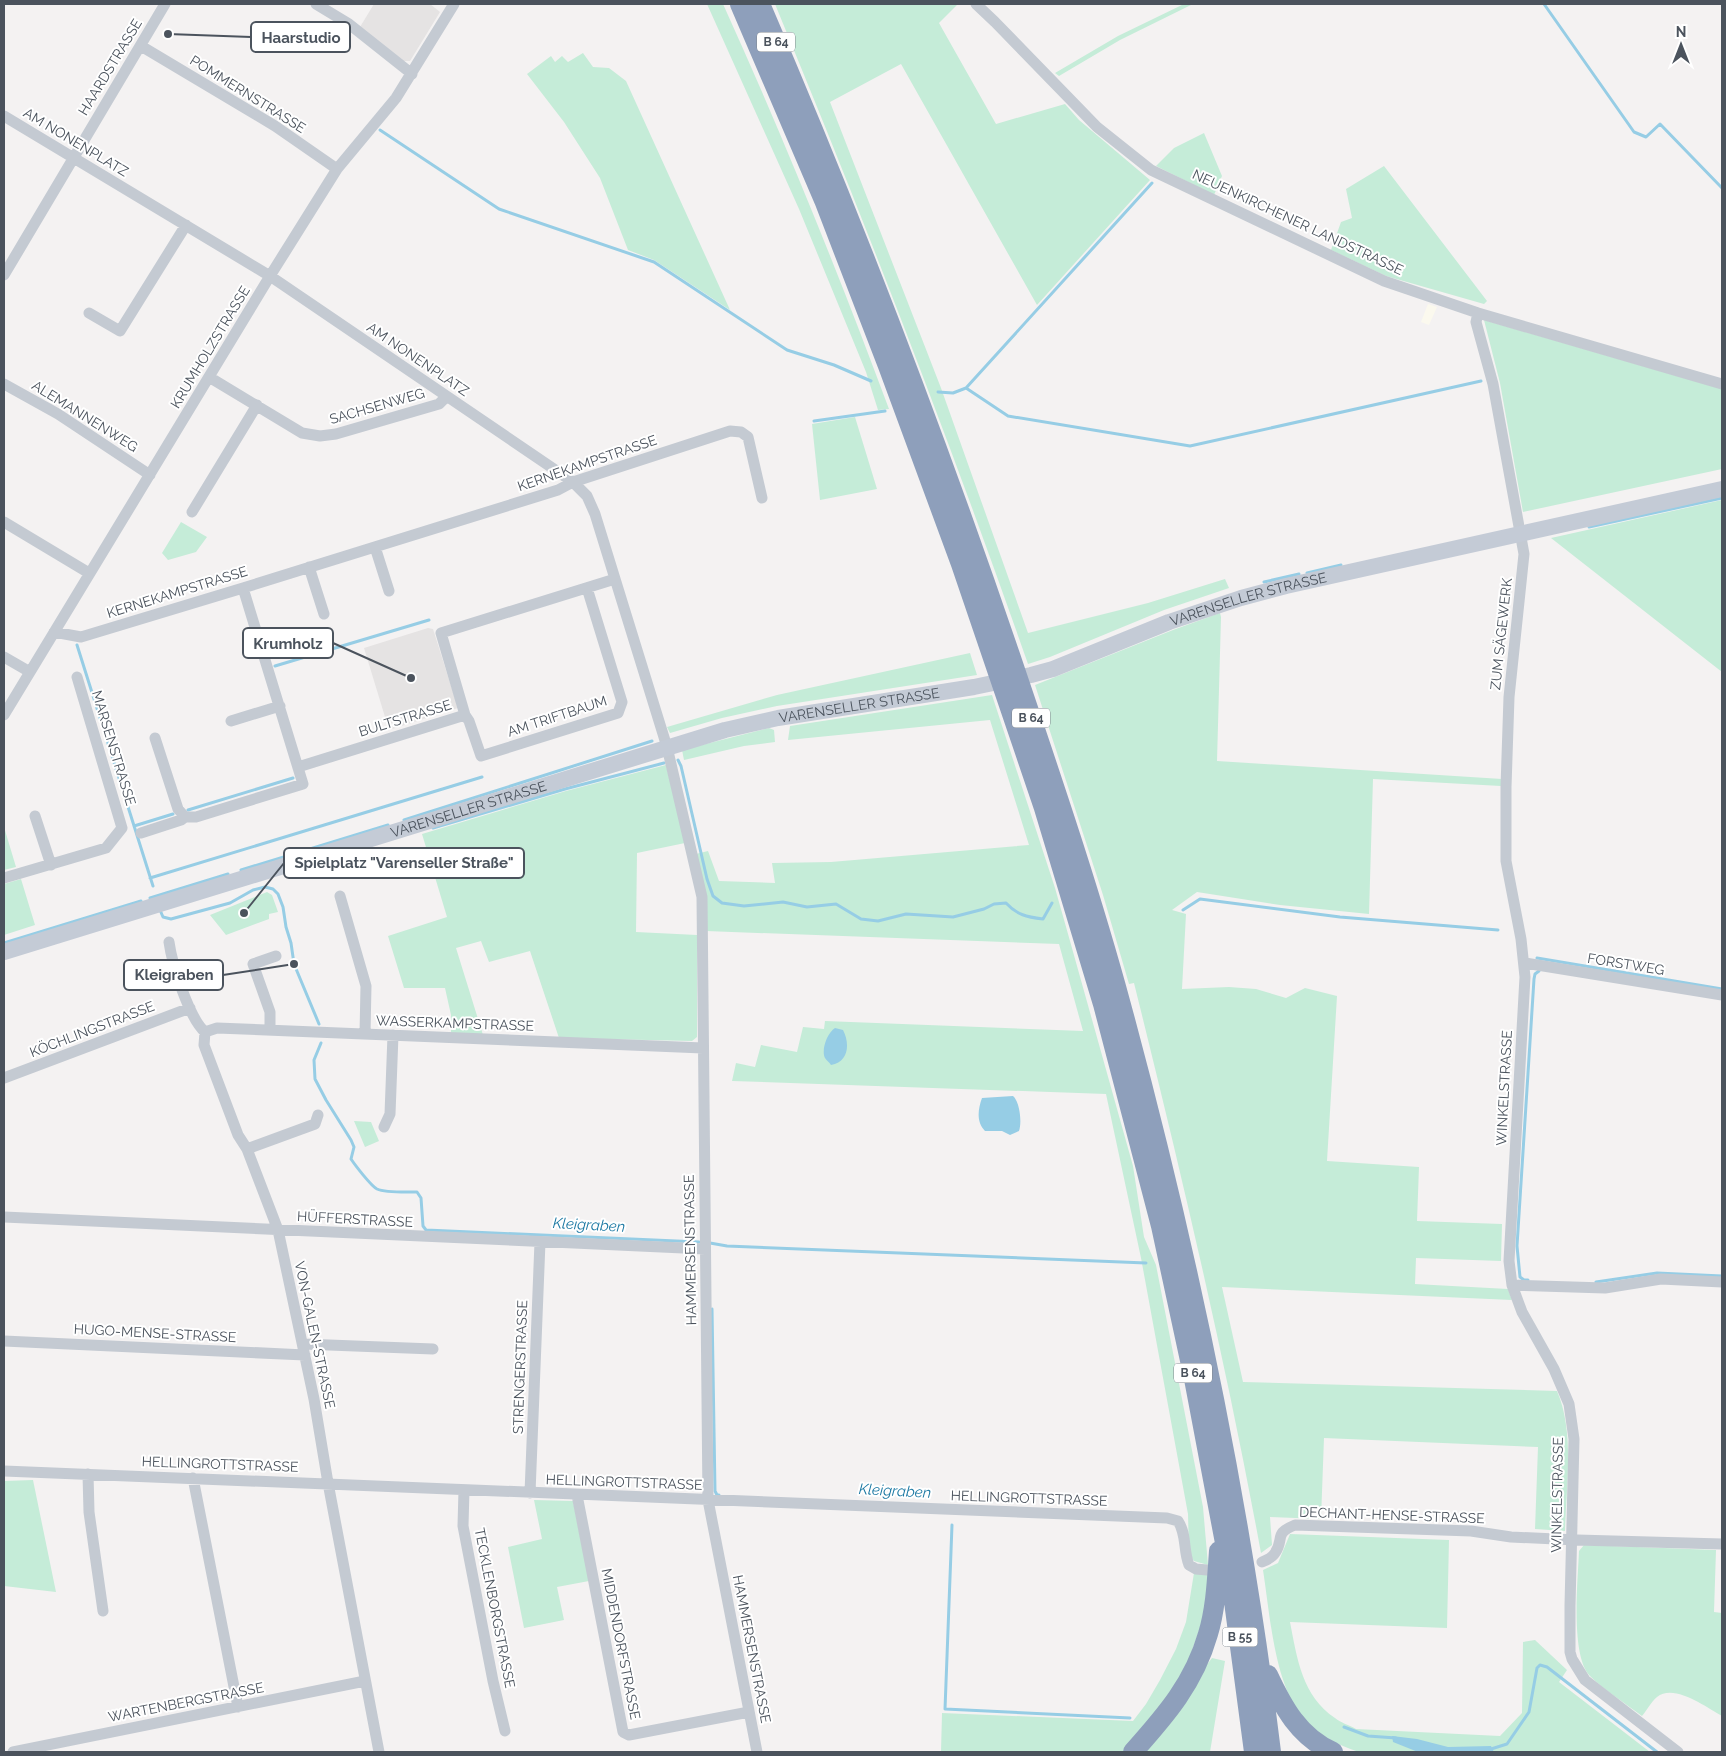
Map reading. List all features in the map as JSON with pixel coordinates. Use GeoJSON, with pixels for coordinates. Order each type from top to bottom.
{"type":"FeatureCollection","features":[{"type":"Feature","properties":{"kind":"highway","name":"B 64"},"geometry":{"type":"LineString","coordinates":[[740,4],[824,200],[961,564],[1044,808],[1103,1004],[1156,1208],[1194,1378],[1221,1522],[1215,1597],[1209,1633],[1200,1658],[1186,1686],[1168,1713],[1133,1752]]}},
{"type":"Feature","properties":{"kind":"highway","name":"B 64"},"geometry":{"type":"LineString","coordinates":[[760,4],[840,194],[978,559],[1060,804],[1120,1002],[1177,1222],[1198,1317],[1226,1455],[1260,1657],[1287,1713],[1305,1734],[1333,1752]]}},
{"type":"Feature","properties":{"kind":"highway","name":"B 55"},"geometry":{"type":"LineString","coordinates":[[1221,1522],[1240,1641],[1254,1752]]}},
{"type":"Feature","properties":{"kind":"highway","name":"B 55"},"geometry":{"type":"LineString","coordinates":[[1260,1657],[1271,1752]]}},
{"type":"Feature","properties":{"kind":"main road","name":"VARENSELLER STRASSE"},"geometry":{"type":"LineString","coordinates":[[4,952],[725,730],[778,718],[1010,680],[1053,669],[1168,622],[1241,598],[1286,586],[1722,489]]}},
{"type":"Feature","properties":{"kind":"street","name":"HAARDSTRASSE"},"geometry":{"type":"LineString","coordinates":[[4,275],[165,4]]}},
{"type":"Feature","properties":{"kind":"street"},"geometry":{"type":"LineString","coordinates":[[316,4],[349,24],[412,74]]}},
{"type":"Feature","properties":{"kind":"street","name":"KRUMHOLZSTRASSE"},"geometry":{"type":"LineString","coordinates":[[4,715],[89,572],[337,169],[396,98],[454,4]]}},
{"type":"Feature","properties":{"kind":"street","name":"NEUENKIRCHENER LANDSTRASSE"},"geometry":{"type":"LineString","coordinates":[[976,4],[996,22],[1097,127],[1150,170],[1384,281],[1478,313],[1722,384]]}},
{"type":"Feature","properties":{"kind":"street","name":"POMMERNSTRASSE"},"geometry":{"type":"LineString","coordinates":[[141,46],[275,126],[337,169]]}},
{"type":"Feature","properties":{"kind":"street","name":"AM NONENPLATZ"},"geometry":{"type":"LineString","coordinates":[[4,116],[270,276],[573,482],[587,496],[595,514],[667,747]]}},
{"type":"Feature","properties":{"kind":"street"},"geometry":{"type":"LineString","coordinates":[[89,313],[120,331],[186,225]]}},
{"type":"Feature","properties":{"kind":"street","name":"ZUM SÄGEWERK"},"geometry":{"type":"LineString","coordinates":[[1478,313],[1476,322],[1493,384],[1524,554],[1509,697],[1506,861],[1525,963]]}},
{"type":"Feature","properties":{"kind":"street","name":"SACHSENWEG"},"geometry":{"type":"LineString","coordinates":[[209,377],[302,433],[320,436],[355,429],[439,404],[446,396]]}},
{"type":"Feature","properties":{"kind":"street","name":"ALEMANNENWEG"},"geometry":{"type":"LineString","coordinates":[[4,384],[58,414],[150,475]]}},
{"type":"Feature","properties":{"kind":"street"},"geometry":{"type":"LineString","coordinates":[[192,512],[257,405]]}},
{"type":"Feature","properties":{"kind":"street","name":"KERNEKAMPSTRASSE"},"geometry":{"type":"LineString","coordinates":[[54,632],[81,637],[558,490],[573,482],[730,431],[740,432],[748,437],[762,498]]}},
{"type":"Feature","properties":{"kind":"street"},"geometry":{"type":"LineString","coordinates":[[4,522],[89,572]]}},
{"type":"Feature","properties":{"kind":"street"},"geometry":{"type":"LineString","coordinates":[[375,547],[389,591]]}},
{"type":"Feature","properties":{"kind":"street"},"geometry":{"type":"LineString","coordinates":[[309,568],[324,614]]}},
{"type":"Feature","properties":{"kind":"street","name":"BULTSTRASSE"},"geometry":{"type":"LineString","coordinates":[[298,767],[465,715],[441,633],[615,580]]}},
{"type":"Feature","properties":{"kind":"street"},"geometry":{"type":"LineString","coordinates":[[141,833],[185,817],[196,817],[303,784],[243,588]]}},
{"type":"Feature","properties":{"kind":"street","name":"AM TRIFTBAUM"},"geometry":{"type":"LineString","coordinates":[[465,715],[469,721],[481,756],[618,713],[622,702],[587,588]]}},
{"type":"Feature","properties":{"kind":"street"},"geometry":{"type":"LineString","coordinates":[[4,657],[30,672]]}},
{"type":"Feature","properties":{"kind":"street","name":"MARSENSTRASSE"},"geometry":{"type":"LineString","coordinates":[[51,864],[106,848],[122,828],[77,677]]}},
{"type":"Feature","properties":{"kind":"street"},"geometry":{"type":"LineString","coordinates":[[231,721],[280,706]]}},
{"type":"Feature","properties":{"kind":"street"},"geometry":{"type":"LineString","coordinates":[[155,738],[178,809],[185,817]]}},
{"type":"Feature","properties":{"kind":"street","name":"HAMMERSENSTRASSE"},"geometry":{"type":"LineString","coordinates":[[667,747],[702,897],[708,1500],[757,1752]]}},
{"type":"Feature","properties":{"kind":"street"},"geometry":{"type":"LineString","coordinates":[[4,878],[51,864],[35,816]]}},
{"type":"Feature","properties":{"kind":"street"},"geometry":{"type":"LineString","coordinates":[[340,896],[366,986],[365,1034]]}},
{"type":"Feature","properties":{"kind":"street","name":"VON-GALEN-STRASSE"},"geometry":{"type":"LineString","coordinates":[[169,942],[171,956],[190,1008],[199,1026],[205,1032],[204,1045],[238,1135],[247,1149],[278,1230],[304,1349],[379,1752]]}},
{"type":"Feature","properties":{"kind":"street"},"geometry":{"type":"LineString","coordinates":[[270,1030],[270,1012],[253,964],[276,956]]}},
{"type":"Feature","properties":{"kind":"street","name":"FORSTWEG"},"geometry":{"type":"LineString","coordinates":[[1525,963],[1722,995]]}},
{"type":"Feature","properties":{"kind":"street","name":"WINKELSTRASSE"},"geometry":{"type":"LineString","coordinates":[[1525,963],[1509,1261],[1512,1285],[1522,1312],[1554,1370],[1569,1404],[1574,1439],[1570,1652],[1574,1665],[1584,1680],[1678,1752]]}},
{"type":"Feature","properties":{"kind":"street","name":"KÖCHLINGSTRASSE"},"geometry":{"type":"LineString","coordinates":[[4,1078],[190,1008]]}},
{"type":"Feature","properties":{"kind":"street","name":"WASSERKAMPSTRASSE"},"geometry":{"type":"LineString","coordinates":[[205,1032],[217,1028],[704,1048]]}},
{"type":"Feature","properties":{"kind":"street"},"geometry":{"type":"LineString","coordinates":[[384,1127],[390,1114],[393,1035]]}},
{"type":"Feature","properties":{"kind":"street"},"geometry":{"type":"LineString","coordinates":[[247,1149],[315,1124],[318,1115]]}},
{"type":"Feature","properties":{"kind":"street","name":"HÜFFERSTRASSE"},"geometry":{"type":"LineString","coordinates":[[4,1217],[705,1249]]}},
{"type":"Feature","properties":{"kind":"street","name":"STRENGERSTRASSE"},"geometry":{"type":"LineString","coordinates":[[530,1493],[540,1242]]}},
{"type":"Feature","properties":{"kind":"street"},"geometry":{"type":"LineString","coordinates":[[1512,1285],[1605,1288],[1661,1279],[1722,1282]]}},
{"type":"Feature","properties":{"kind":"street","name":"HUGO-MENSE-STRASSE"},"geometry":{"type":"LineString","coordinates":[[4,1341],[304,1349],[432,1349]]}},
{"type":"Feature","properties":{"kind":"street","name":"HELLINGROTTSTRASSE"},"geometry":{"type":"LineString","coordinates":[[4,1471],[1166,1518],[1178,1521],[1182,1526],[1185,1555],[1189,1565],[1196,1569],[1207,1570]]}},
{"type":"Feature","properties":{"kind":"street"},"geometry":{"type":"LineString","coordinates":[[88,1474],[89,1512],[103,1611]]}},
{"type":"Feature","properties":{"kind":"street"},"geometry":{"type":"LineString","coordinates":[[193,1478],[238,1707]]}},
{"type":"Feature","properties":{"kind":"street","name":"TECKLENBORGSTRASSE"},"geometry":{"type":"LineString","coordinates":[[464,1490],[463,1526],[493,1680],[505,1731]]}},
{"type":"Feature","properties":{"kind":"street","name":"MIDDENDORFSTRASSE"},"geometry":{"type":"LineString","coordinates":[[577,1495],[623,1732],[629,1736],[749,1712]]}},
{"type":"Feature","properties":{"kind":"street","name":"DECHANT-HENSE-STRASSE"},"geometry":{"type":"LineString","coordinates":[[1262,1562],[1277,1552],[1281,1533],[1295,1525],[1471,1531],[1511,1537],[1571,1540],[1722,1544]]}},
{"type":"Feature","properties":{"kind":"street","name":"WARTENBERGSTRASSE"},"geometry":{"type":"LineString","coordinates":[[13,1752],[365,1681]]}},
{"type":"Feature","properties":{"kind":"shaded area"},"geometry":{"type":"Polygon","coordinates":[[[374,4],[430,4],[440,12],[410,61],[403,61],[360,27],[374,4]]]}},
{"type":"Feature","properties":{"kind":"shaded area"},"geometry":{"type":"Polygon","coordinates":[[[1428,304],[1437,307],[1429,325],[1421,322],[1428,304]]]}},
{"type":"Feature","properties":{"kind":"shaded area"},"geometry":{"type":"Polygon","coordinates":[[[428,628],[433,629],[458,708],[389,730],[364,648],[428,628]]]}},
{"type":"Feature","properties":{"kind":"green space"},"geometry":{"type":"Polygon","coordinates":[[[707,4],[723,4],[809,205],[889,409],[878,410],[866,372],[799,209],[707,4]]]}},
{"type":"Feature","properties":{"kind":"green space"},"geometry":{"type":"Polygon","coordinates":[[[775,4],[958,4],[939,23],[996,124],[1065,104],[1079,120],[1150,180],[1037,305],[901,64],[830,102],[941,388],[1028,633],[1148,603],[1225,579],[1229,588],[1164,610],[1050,657],[1028,664],[906,332],[775,4]]]}},
{"type":"Feature","properties":{"kind":"green space"},"geometry":{"type":"Polygon","coordinates":[[[1184,4],[1193,4],[1120,40],[1059,76],[1055,73],[1118,36],[1184,4]]]}},
{"type":"Feature","properties":{"kind":"green space"},"geometry":{"type":"Polygon","coordinates":[[[583,53],[593,67],[609,68],[626,81],[730,310],[654,260],[628,250],[600,178],[564,122],[527,74],[551,56],[555,62],[562,56],[568,62],[583,53]]]}},
{"type":"Feature","properties":{"kind":"green space"},"geometry":{"type":"Polygon","coordinates":[[[1204,133],[1222,176],[1214,195],[1156,166],[1174,148],[1204,133]]]}},
{"type":"Feature","properties":{"kind":"green space"},"geometry":{"type":"Polygon","coordinates":[[[1384,166],[1487,301],[1484,304],[1386,276],[1331,250],[1341,222],[1352,218],[1346,189],[1384,166]]]}},
{"type":"Feature","properties":{"kind":"green space"},"geometry":{"type":"Polygon","coordinates":[[[1484,320],[1722,389],[1722,469],[1523,512],[1500,383],[1484,320]]]}},
{"type":"Feature","properties":{"kind":"green space"},"geometry":{"type":"Polygon","coordinates":[[[855,417],[877,489],[820,500],[812,424],[855,417]]]}},
{"type":"Feature","properties":{"kind":"green space"},"geometry":{"type":"Polygon","coordinates":[[[1722,500],[1722,672],[1551,538],[1722,500]]]}},
{"type":"Feature","properties":{"kind":"green space"},"geometry":{"type":"Polygon","coordinates":[[[181,522],[207,537],[196,552],[168,560],[162,553],[181,522]]]}},
{"type":"Feature","properties":{"kind":"green space"},"geometry":{"type":"Polygon","coordinates":[[[1220,613],[1217,761],[1502,779],[1501,786],[1373,779],[1369,914],[1280,905],[1197,892],[1172,910],[1186,914],[1182,989],[1229,987],[1256,989],[1286,998],[1305,988],[1337,996],[1327,1161],[1419,1167],[1417,1221],[1502,1224],[1501,1261],[1416,1258],[1415,1284],[1508,1289],[1512,1300],[1222,1287],[1243,1382],[1557,1391],[1563,1407],[1568,1442],[1565,1531],[1535,1529],[1538,1447],[1324,1438],[1321,1519],[1270,1517],[1272,1545],[1261,1553],[1202,1267],[1134,983],[1129,984],[1103,895],[1035,685],[1220,613]]]}},
{"type":"Feature","properties":{"kind":"green space"},"geometry":{"type":"Polygon","coordinates":[[[970,653],[977,675],[777,706],[722,718],[670,733],[667,727],[777,695],[970,653]]]}},
{"type":"Feature","properties":{"kind":"green space"},"geometry":{"type":"Polygon","coordinates":[[[992,695],[1055,888],[1133,1166],[1144,1237],[1156,1265],[1203,1507],[1208,1565],[1194,1561],[1189,1554],[1188,1514],[1141,1258],[1106,1094],[732,1081],[736,1063],[755,1067],[761,1045],[797,1052],[803,1027],[824,1029],[825,1021],[1083,1031],[1059,944],[706,931],[696,854],[708,851],[719,881],[775,883],[772,863],[831,862],[1029,845],[990,720],[788,740],[790,726],[992,695]]]}},
{"type":"Feature","properties":{"kind":"green space"},"geometry":{"type":"Polygon","coordinates":[[[769,728],[774,730],[775,742],[744,746],[684,760],[682,750],[769,728]]]}},
{"type":"Feature","properties":{"kind":"green space"},"geometry":{"type":"Polygon","coordinates":[[[666,765],[685,843],[637,853],[636,932],[697,935],[697,1037],[692,1041],[559,1038],[530,951],[489,962],[481,941],[456,948],[483,1035],[451,1034],[451,1015],[445,988],[404,988],[388,936],[447,917],[422,834],[566,791],[666,765]]]}},
{"type":"Feature","properties":{"kind":"green space"},"geometry":{"type":"Polygon","coordinates":[[[4,827],[16,867],[4,870],[4,827]]]}},
{"type":"Feature","properties":{"kind":"green space"},"geometry":{"type":"Polygon","coordinates":[[[21,879],[35,925],[4,935],[4,884],[21,879]]]}},
{"type":"Feature","properties":{"kind":"green space"},"geometry":{"type":"Polygon","coordinates":[[[267,892],[272,895],[278,912],[269,914],[269,919],[226,935],[210,915],[267,892]]]}},
{"type":"Feature","properties":{"kind":"green space"},"geometry":{"type":"Polygon","coordinates":[[[354,1121],[371,1122],[379,1141],[365,1147],[354,1121]]]}},
{"type":"Feature","properties":{"kind":"green space"},"geometry":{"type":"Polygon","coordinates":[[[33,1480],[56,1592],[4,1586],[4,1481],[33,1480]]]}},
{"type":"Feature","properties":{"kind":"green space"},"geometry":{"type":"Polygon","coordinates":[[[534,1500],[573,1501],[589,1581],[557,1587],[564,1620],[524,1628],[508,1547],[542,1539],[534,1500]]]}},
{"type":"Feature","properties":{"kind":"green space"},"geometry":{"type":"Polygon","coordinates":[[[1290,1534],[1449,1540],[1447,1628],[1290,1622],[1295,1649],[1308,1687],[1324,1709],[1340,1721],[1356,1729],[1500,1736],[1522,1713],[1523,1642],[1535,1640],[1567,1670],[1559,1682],[1650,1752],[1359,1752],[1327,1738],[1301,1716],[1292,1701],[1274,1646],[1263,1570],[1278,1563],[1290,1534]]]}},
{"type":"Feature","properties":{"kind":"green space"},"geometry":{"type":"Polygon","coordinates":[[[1584,1545],[1716,1550],[1714,1612],[1722,1613],[1722,1716],[1681,1694],[1664,1693],[1657,1697],[1642,1716],[1590,1676],[1584,1666],[1577,1635],[1579,1551],[1584,1545]]]}},
{"type":"Feature","properties":{"kind":"green space"},"geometry":{"type":"Polygon","coordinates":[[[1194,1573],[1209,1573],[1206,1610],[1181,1683],[1125,1752],[941,1752],[942,1713],[1133,1721],[1146,1704],[1176,1649],[1186,1622],[1194,1573]]]}},
{"type":"Feature","properties":{"kind":"green space"},"geometry":{"type":"Polygon","coordinates":[[[1212,1658],[1225,1661],[1210,1752],[1140,1752],[1212,1658]]]}},
{"type":"Feature","properties":{"kind":"water"},"geometry":{"type":"Polygon","coordinates":[[[835,1028],[843,1030],[847,1046],[845,1056],[837,1063],[831,1065],[825,1058],[824,1046],[827,1038],[835,1028]]]}},
{"type":"Feature","properties":{"kind":"water"},"geometry":{"type":"Polygon","coordinates":[[[1013,1096],[1020,1113],[1019,1131],[1010,1135],[1002,1131],[985,1131],[980,1124],[979,1115],[982,1098],[1013,1096]]]}},
{"type":"Feature","properties":{"kind":"water"},"geometry":{"type":"Polygon","coordinates":[[[1392,1736],[1417,1739],[1448,1747],[1491,1746],[1494,1752],[1418,1752],[1393,1742],[1392,1736]]]}},
{"type":"Feature","properties":{"kind":"waterway"},"geometry":{"type":"LineString","coordinates":[[1544,4],[1634,132],[1646,137],[1660,124],[1722,188]]}},
{"type":"Feature","properties":{"kind":"waterway"},"geometry":{"type":"LineString","coordinates":[[380,130],[499,209],[654,262],[787,350],[834,365],[871,381]]}},
{"type":"Feature","properties":{"kind":"waterway"},"geometry":{"type":"LineString","coordinates":[[938,392],[953,393],[966,388],[1152,183]]}},
{"type":"Feature","properties":{"kind":"waterway"},"geometry":{"type":"LineString","coordinates":[[966,388],[1008,416],[1190,446],[1481,381]]}},
{"type":"Feature","properties":{"kind":"waterway"},"geometry":{"type":"LineString","coordinates":[[814,421],[885,411]]}},
{"type":"Feature","properties":{"kind":"waterway"},"geometry":{"type":"LineString","coordinates":[[1589,527],[1722,498]]}},
{"type":"Feature","properties":{"kind":"waterway"},"geometry":{"type":"LineString","coordinates":[[1307,573],[1341,565]]}},
{"type":"Feature","properties":{"kind":"waterway"},"geometry":{"type":"LineString","coordinates":[[1264,582],[1299,574]]}},
{"type":"Feature","properties":{"kind":"waterway"},"geometry":{"type":"LineString","coordinates":[[275,666],[429,620]]}},
{"type":"Feature","properties":{"kind":"waterway","name":"Kleigraben"},"geometry":{"type":"LineString","coordinates":[[77,645],[153,886]]}},
{"type":"Feature","properties":{"kind":"waterway"},"geometry":{"type":"LineString","coordinates":[[404,820],[652,741]]}},
{"type":"Feature","properties":{"kind":"waterway"},"geometry":{"type":"LineString","coordinates":[[678,760],[707,879],[713,896],[722,903],[744,906],[783,902],[807,907],[836,904],[861,919],[878,921],[906,914],[953,917],[984,909],[994,904],[1006,903],[1023,915],[1043,919],[1052,903]]}},
{"type":"Feature","properties":{"kind":"waterway"},"geometry":{"type":"LineString","coordinates":[[433,828],[565,789],[664,763]]}},
{"type":"Feature","properties":{"kind":"waterway"},"geometry":{"type":"LineString","coordinates":[[150,878],[482,777]]}},
{"type":"Feature","properties":{"kind":"waterway"},"geometry":{"type":"LineString","coordinates":[[188,810],[293,778]]}},
{"type":"Feature","properties":{"kind":"waterway"},"geometry":{"type":"LineString","coordinates":[[134,826],[173,814]]}},
{"type":"Feature","properties":{"kind":"waterway"},"geometry":{"type":"LineString","coordinates":[[241,870],[388,825]]}},
{"type":"Feature","properties":{"kind":"waterway"},"geometry":{"type":"LineString","coordinates":[[150,898],[228,874]]}},
{"type":"Feature","properties":{"kind":"waterway","name":"Kleigraben"},"geometry":{"type":"LineString","coordinates":[[160,910],[163,917],[171,919],[230,903],[253,890],[265,887],[273,889],[278,894],[283,907],[294,964],[319,1024]]}},
{"type":"Feature","properties":{"kind":"waterway"},"geometry":{"type":"LineString","coordinates":[[1183,910],[1200,899],[1340,917],[1498,930]]}},
{"type":"Feature","properties":{"kind":"waterway"},"geometry":{"type":"LineString","coordinates":[[4,943],[141,901]]}},
{"type":"Feature","properties":{"kind":"waterway"},"geometry":{"type":"LineString","coordinates":[[1537,958],[1722,989]]}},
{"type":"Feature","properties":{"kind":"waterway"},"geometry":{"type":"LineString","coordinates":[[1528,1280],[1520,1277],[1517,1246],[1534,979],[1535,974],[1539,971]]}},
{"type":"Feature","properties":{"kind":"waterway","name":"Kleigraben"},"geometry":{"type":"LineString","coordinates":[[321,1043],[314,1060],[315,1079],[351,1140],[354,1147],[351,1159],[367,1180],[377,1189],[391,1192],[417,1192],[421,1198],[423,1226],[426,1230],[699,1242]]}},
{"type":"Feature","properties":{"kind":"waterway","name":"Kleigraben"},"geometry":{"type":"LineString","coordinates":[[710,1243],[727,1246],[1146,1263]]}},
{"type":"Feature","properties":{"kind":"waterway"},"geometry":{"type":"LineString","coordinates":[[1596,1282],[1657,1273],[1722,1276]]}},
{"type":"Feature","properties":{"kind":"waterway","name":"Kleigraben"},"geometry":{"type":"LineString","coordinates":[[712,1309],[715,1491],[719,1495]]}},
{"type":"Feature","properties":{"kind":"waterway","name":"Kleigraben"},"geometry":{"type":"LineString","coordinates":[[952,1525],[945,1709],[1130,1718]]}},
{"type":"Feature","properties":{"kind":"waterway"},"geometry":{"type":"LineString","coordinates":[[1491,1749],[1507,1744],[1529,1712],[1537,1668],[1540,1665],[1547,1667],[1657,1752]]}},
{"type":"Feature","properties":{"kind":"waterway","name":"Kleigraben"},"geometry":{"type":"LineString","coordinates":[[1344,1727],[1368,1736],[1396,1738]]}},
{"type":"Feature","properties":{"kind":"place","name":"Haarstudio"},"geometry":{"type":"Point","coordinates":[168,34]}},
{"type":"Feature","properties":{"kind":"place","name":"Krumholz"},"geometry":{"type":"Point","coordinates":[411,678]}},
{"type":"Feature","properties":{"kind":"place","name":"Spielplatz \"Varenseller Straße\""},"geometry":{"type":"Point","coordinates":[244,913]}},
{"type":"Feature","properties":{"kind":"place","name":"Kleigraben"},"geometry":{"type":"Point","coordinates":[294,964]}}]}
